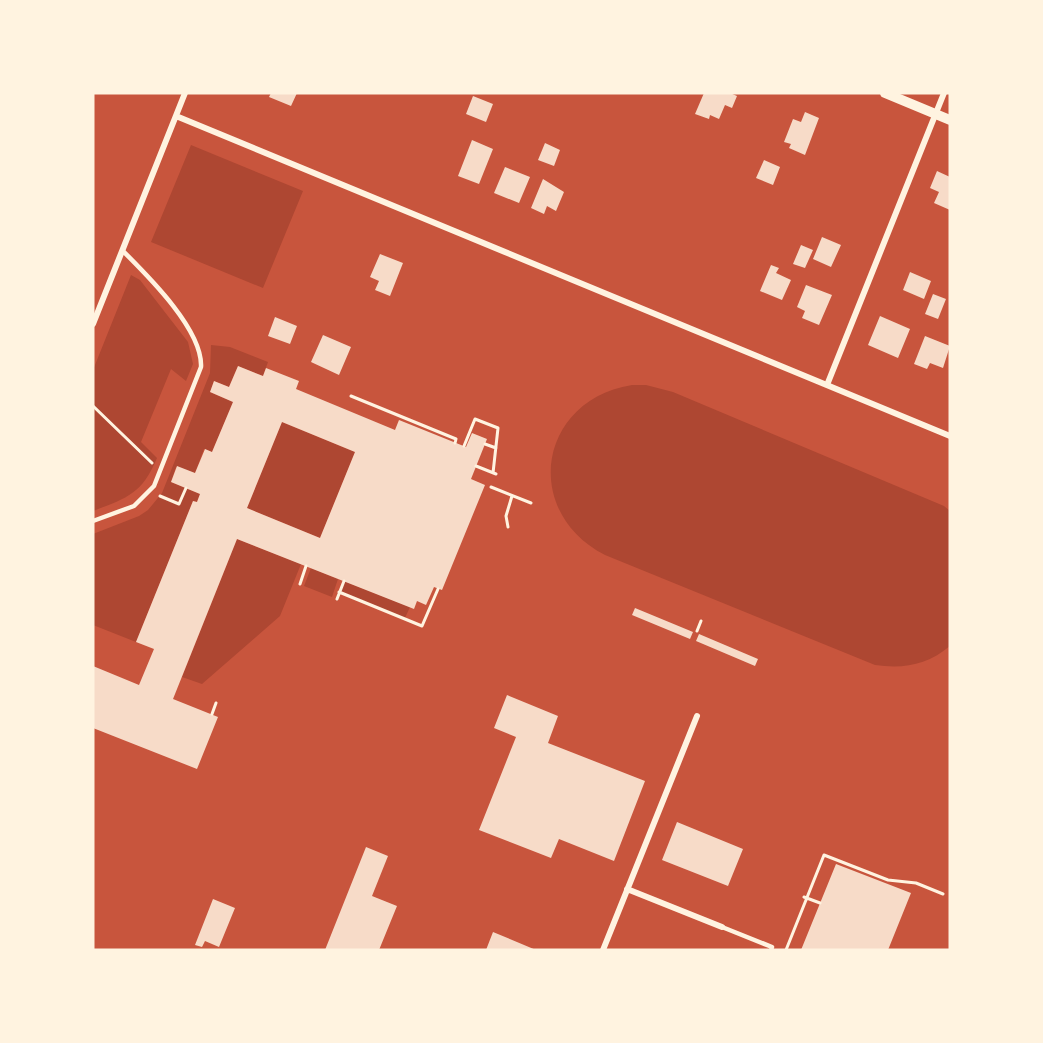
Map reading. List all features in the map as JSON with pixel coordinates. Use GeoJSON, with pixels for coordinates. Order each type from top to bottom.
{"type":"FeatureCollection","features":[{"type":"Feature","properties":{"kind":"street"},"geometry":{"type":"LineString","coordinates":[[93,324],[185,93]]}},
{"type":"Feature","properties":{"kind":"street"},"geometry":{"type":"LineString","coordinates":[[885,93],[950,120]]}},
{"type":"Feature","properties":{"kind":"street"},"geometry":{"type":"LineString","coordinates":[[827,386],[944,93]]}},
{"type":"Feature","properties":{"kind":"street"},"geometry":{"type":"LineString","coordinates":[[176,116],[950,436]]}},
{"type":"Feature","properties":{"kind":"street"},"geometry":{"type":"LineString","coordinates":[[603,950],[697,716]]}},
{"type":"Feature","properties":{"kind":"street"},"geometry":{"type":"LineString","coordinates":[[627,889],[722,927]]}},
{"type":"Feature","properties":{"kind":"lane"},"geometry":{"type":"LineString","coordinates":[[93,521],[141,501],[154,486],[198,379],[201,358],[192,334],[148,276],[123,250]]}},
{"type":"Feature","properties":{"kind":"lane"},"geometry":{"type":"LineString","coordinates":[[722,927],[772,947],[771,950]]}},
{"type":"Feature","properties":{"kind":"path"},"geometry":{"type":"LineString","coordinates":[[351,396],[456,439],[455,443]]}},
{"type":"Feature","properties":{"kind":"path"},"geometry":{"type":"LineString","coordinates":[[93,406],[161,472]]}},
{"type":"Feature","properties":{"kind":"path"},"geometry":{"type":"LineString","coordinates":[[464,446],[475,419],[498,428],[495,473],[476,466]]}},
{"type":"Feature","properties":{"kind":"path"},"geometry":{"type":"LineString","coordinates":[[485,444],[496,448]]}},
{"type":"Feature","properties":{"kind":"path"},"geometry":{"type":"LineString","coordinates":[[491,487],[531,503]]}},
{"type":"Feature","properties":{"kind":"path"},"geometry":{"type":"LineString","coordinates":[[160,496],[179,504],[186,488]]}},
{"type":"Feature","properties":{"kind":"path"},"geometry":{"type":"LineString","coordinates":[[508,527],[506,516],[512,496]]}},
{"type":"Feature","properties":{"kind":"path"},"geometry":{"type":"LineString","coordinates":[[300,584],[306,566]]}},
{"type":"Feature","properties":{"kind":"path"},"geometry":{"type":"LineString","coordinates":[[337,599],[344,581]]}},
{"type":"Feature","properties":{"kind":"path"},"geometry":{"type":"LineString","coordinates":[[339,592],[422,626],[438,589]]}},
{"type":"Feature","properties":{"kind":"path"},"geometry":{"type":"LineString","coordinates":[[697,632],[701,621]]}},
{"type":"Feature","properties":{"kind":"path"},"geometry":{"type":"LineString","coordinates":[[212,714],[216,704]]}},
{"type":"Feature","properties":{"kind":"path"},"geometry":{"type":"LineString","coordinates":[[786,950],[805,897],[824,855],[888,880],[916,883],[943,894]]}},
{"type":"Feature","properties":{"kind":"path"},"geometry":{"type":"LineString","coordinates":[[805,897],[820,903]]}},
{"type":"Feature","properties":{"kind":"shaded area"},"geometry":{"type":"Polygon","coordinates":[[[191,145],[303,191],[263,288],[151,242],[191,145]]]}},
{"type":"Feature","properties":{"kind":"shaded area"},"geometry":{"type":"Polygon","coordinates":[[[131,275],[140,280],[188,342],[193,364],[186,381],[171,369],[141,442],[157,458],[145,480],[124,498],[93,511],[93,370],[131,275]]]}},
{"type":"Feature","properties":{"kind":"shaded area"},"geometry":{"type":"Polygon","coordinates":[[[211,345],[230,347],[268,362],[263,376],[238,366],[229,387],[214,381],[210,392],[233,402],[212,452],[204,449],[195,473],[176,467],[171,482],[200,494],[197,502],[193,501],[136,642],[93,625],[93,534],[139,516],[148,510],[162,493],[210,373],[211,345]]]}},
{"type":"Feature","properties":{"kind":"shaded area"},"geometry":{"type":"Polygon","coordinates":[[[632,385],[646,385],[673,392],[944,506],[950,511],[950,646],[933,658],[915,664],[875,665],[605,555],[578,536],[561,512],[552,486],[552,460],[560,434],[576,412],[600,395],[632,385]]]}},
{"type":"Feature","properties":{"kind":"shaded area"},"geometry":{"type":"Polygon","coordinates":[[[282,422],[355,452],[320,538],[247,508],[282,422]]]}},
{"type":"Feature","properties":{"kind":"shaded area"},"geometry":{"type":"Polygon","coordinates":[[[237,539],[301,564],[280,616],[202,684],[182,677],[237,539]]]}},
{"type":"Feature","properties":{"kind":"shaded area"},"geometry":{"type":"Polygon","coordinates":[[[311,568],[338,579],[332,597],[304,586],[311,568]]]}},
{"type":"Feature","properties":{"kind":"shaded area"},"geometry":{"type":"Polygon","coordinates":[[[344,581],[410,607],[405,618],[339,592],[344,581]]]}},
{"type":"Feature","properties":{"kind":"building"},"geometry":{"type":"Polygon","coordinates":[[[271,93],[297,93],[291,106],[269,97],[271,93]]]}},
{"type":"Feature","properties":{"kind":"building"},"geometry":{"type":"Polygon","coordinates":[[[704,93],[730,93],[737,96],[732,108],[725,105],[719,119],[710,115],[709,119],[695,114],[704,93]]]}},
{"type":"Feature","properties":{"kind":"building"},"geometry":{"type":"Polygon","coordinates":[[[473,96],[493,104],[486,122],[466,114],[473,96]]]}},
{"type":"Feature","properties":{"kind":"building"},"geometry":{"type":"Polygon","coordinates":[[[805,112],[819,118],[805,155],[789,148],[791,144],[784,142],[793,119],[801,122],[805,112]]]}},
{"type":"Feature","properties":{"kind":"building"},"geometry":{"type":"Polygon","coordinates":[[[472,140],[493,149],[479,184],[458,176],[472,140]]]}},
{"type":"Feature","properties":{"kind":"building"},"geometry":{"type":"Polygon","coordinates":[[[545,143],[560,150],[554,166],[538,160],[545,143]]]}},
{"type":"Feature","properties":{"kind":"building"},"geometry":{"type":"Polygon","coordinates":[[[764,160],[780,167],[773,185],[756,178],[764,160]]]}},
{"type":"Feature","properties":{"kind":"building"},"geometry":{"type":"Polygon","coordinates":[[[505,167],[530,177],[519,203],[494,193],[505,167]]]}},
{"type":"Feature","properties":{"kind":"building"},"geometry":{"type":"Polygon","coordinates":[[[937,171],[950,177],[950,210],[934,203],[939,192],[930,188],[937,171]]]}},
{"type":"Feature","properties":{"kind":"building"},"geometry":{"type":"Polygon","coordinates":[[[543,179],[564,192],[556,211],[547,206],[544,214],[531,208],[543,179]]]}},
{"type":"Feature","properties":{"kind":"building"},"geometry":{"type":"Polygon","coordinates":[[[822,237],[841,245],[831,267],[813,259],[822,237]]]}},
{"type":"Feature","properties":{"kind":"building"},"geometry":{"type":"Polygon","coordinates":[[[801,245],[813,250],[805,268],[793,264],[801,245]]]}},
{"type":"Feature","properties":{"kind":"building"},"geometry":{"type":"Polygon","coordinates":[[[380,254],[403,263],[390,296],[375,290],[379,281],[370,277],[380,254]]]}},
{"type":"Feature","properties":{"kind":"building"},"geometry":{"type":"Polygon","coordinates":[[[771,265],[779,268],[776,273],[791,280],[782,300],[760,291],[771,265]]]}},
{"type":"Feature","properties":{"kind":"building"},"geometry":{"type":"Polygon","coordinates":[[[910,272],[931,281],[924,299],[903,290],[910,272]]]}},
{"type":"Feature","properties":{"kind":"building"},"geometry":{"type":"Polygon","coordinates":[[[806,285],[832,295],[819,325],[802,318],[805,311],[797,307],[806,285]]]}},
{"type":"Feature","properties":{"kind":"building"},"geometry":{"type":"Polygon","coordinates":[[[933,294],[946,299],[938,319],[925,314],[933,294]]]}},
{"type":"Feature","properties":{"kind":"building"},"geometry":{"type":"Polygon","coordinates":[[[880,316],[910,329],[898,358],[868,345],[880,316]]]}},
{"type":"Feature","properties":{"kind":"building"},"geometry":{"type":"Polygon","coordinates":[[[275,317],[297,326],[290,344],[268,336],[275,317]]]}},
{"type":"Feature","properties":{"kind":"building"},"geometry":{"type":"Polygon","coordinates":[[[323,335],[351,347],[339,375],[311,362],[323,335]]]}},
{"type":"Feature","properties":{"kind":"building"},"geometry":{"type":"Polygon","coordinates":[[[925,336],[950,346],[943,368],[930,363],[927,369],[914,364],[925,336]]]}},
{"type":"Feature","properties":{"kind":"building"},"geometry":{"type":"Polygon","coordinates":[[[238,366],[263,376],[266,368],[299,381],[296,389],[395,430],[399,420],[466,447],[472,433],[487,439],[471,479],[485,485],[442,590],[434,587],[426,605],[417,601],[414,609],[237,539],[173,699],[218,717],[197,769],[93,728],[93,666],[139,685],[154,649],[136,642],[193,501],[197,502],[200,494],[171,482],[177,466],[195,473],[205,449],[212,452],[233,402],[210,392],[214,381],[229,387],[238,366]],[[282,422],[247,508],[320,538],[355,452],[282,422]]]}},
{"type":"Feature","properties":{"kind":"building"},"geometry":{"type":"Polygon","coordinates":[[[635,608],[693,632],[690,639],[632,615],[635,608]]]}},
{"type":"Feature","properties":{"kind":"building"},"geometry":{"type":"Polygon","coordinates":[[[699,634],[758,659],[755,666],[696,641],[699,634]]]}},
{"type":"Feature","properties":{"kind":"building"},"geometry":{"type":"Polygon","coordinates":[[[507,695],[558,716],[548,743],[645,781],[614,861],[559,839],[551,858],[479,830],[516,737],[494,728],[507,695]]]}},
{"type":"Feature","properties":{"kind":"building"},"geometry":{"type":"Polygon","coordinates":[[[677,822],[743,849],[728,886],[662,860],[677,822]]]}},
{"type":"Feature","properties":{"kind":"building"},"geometry":{"type":"Polygon","coordinates":[[[366,847],[388,856],[372,896],[397,906],[379,950],[325,950],[366,847]]]}},
{"type":"Feature","properties":{"kind":"building"},"geometry":{"type":"Polygon","coordinates":[[[836,864],[911,893],[888,950],[801,950],[836,864]]]}},
{"type":"Feature","properties":{"kind":"building"},"geometry":{"type":"Polygon","coordinates":[[[213,899],[235,908],[219,947],[205,941],[202,947],[195,945],[213,899]]]}},
{"type":"Feature","properties":{"kind":"building"},"geometry":{"type":"Polygon","coordinates":[[[493,932],[536,950],[486,950],[493,932]]]}}]}
